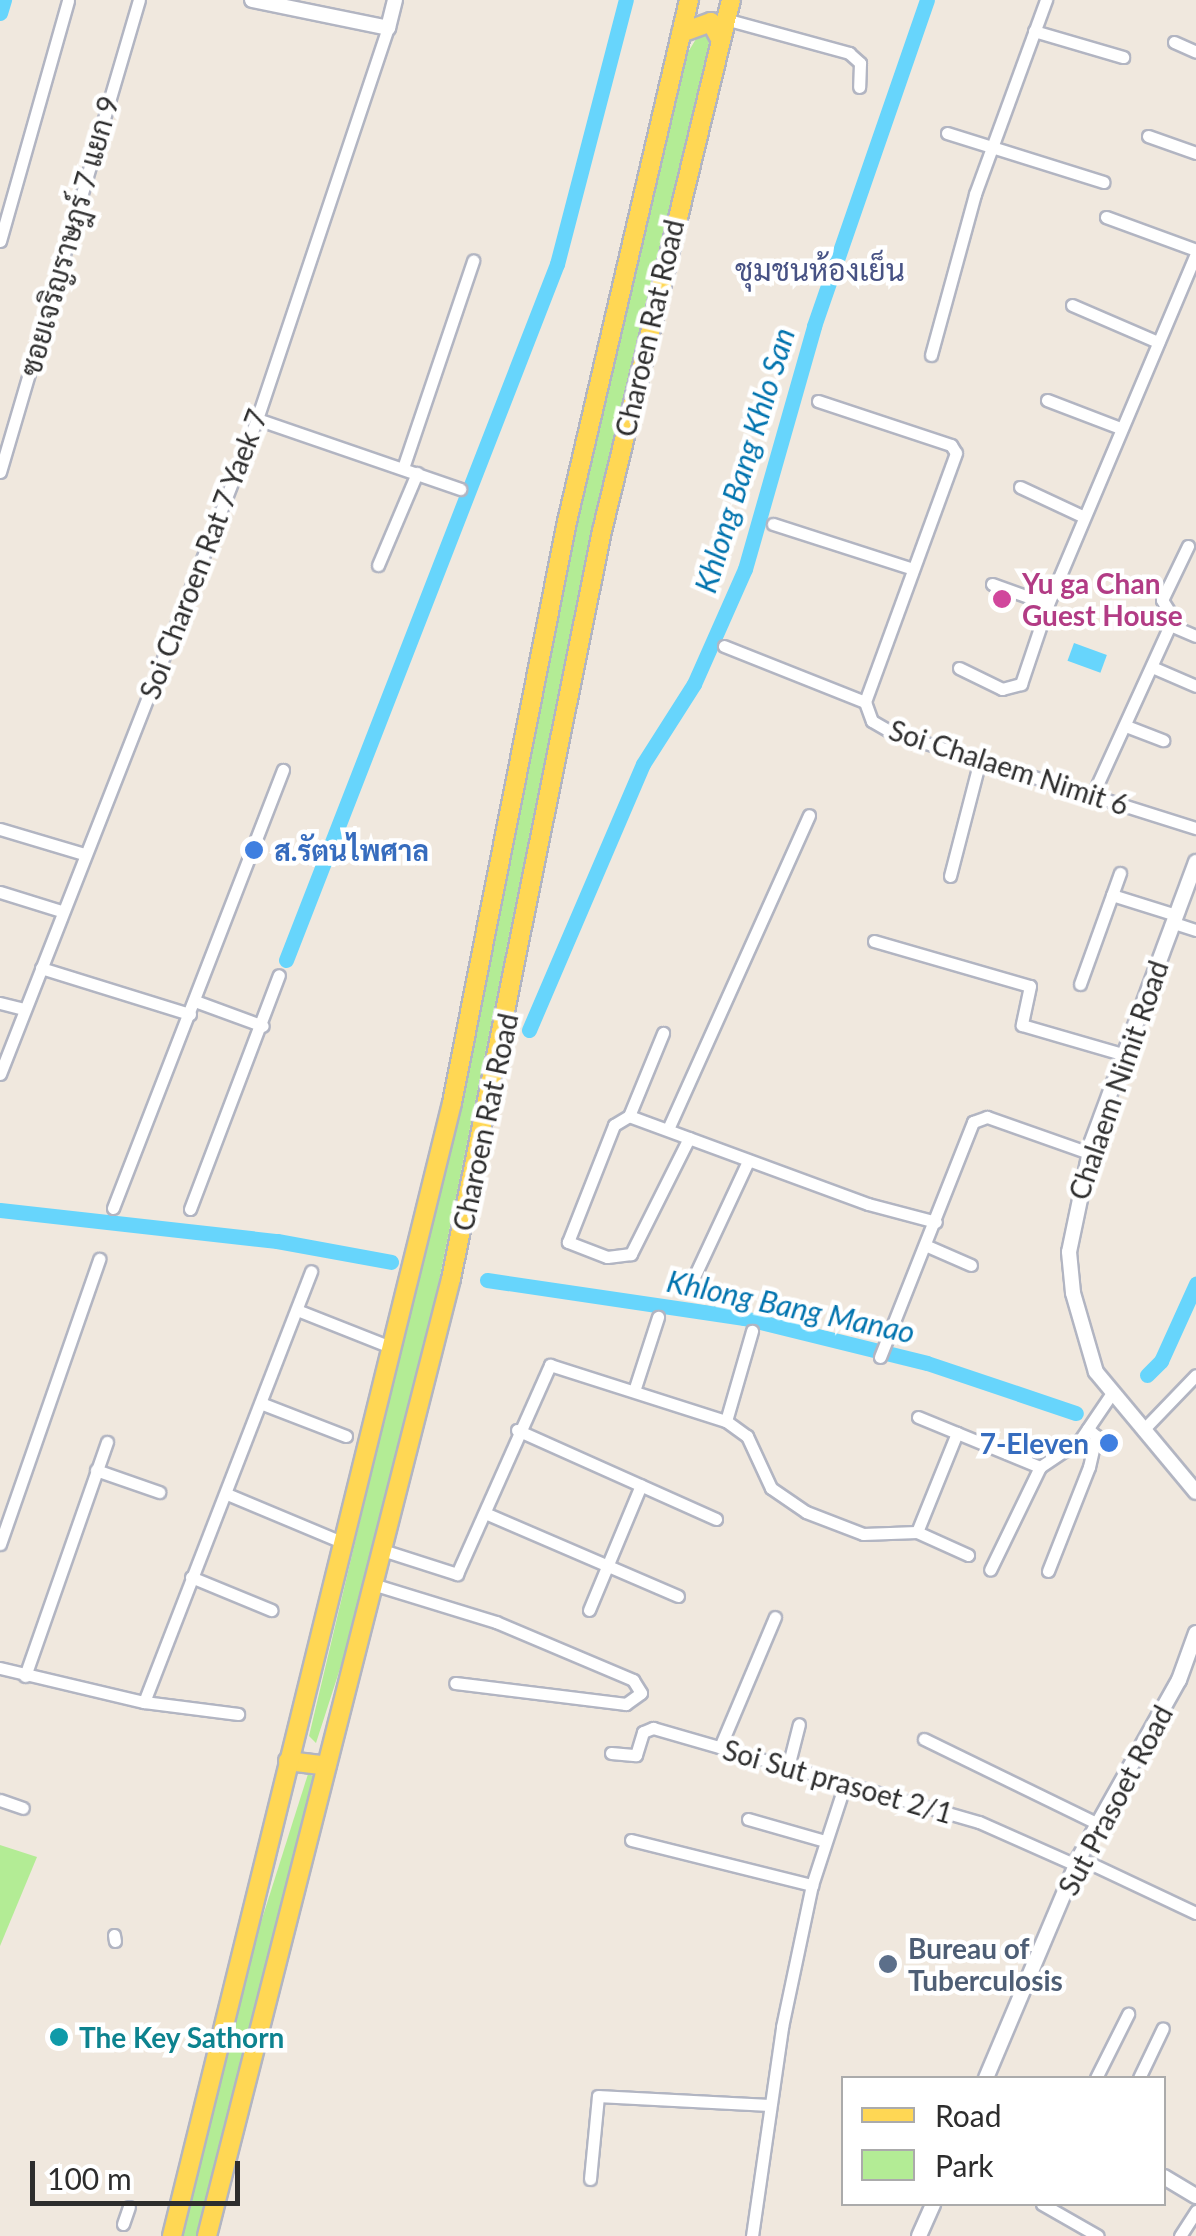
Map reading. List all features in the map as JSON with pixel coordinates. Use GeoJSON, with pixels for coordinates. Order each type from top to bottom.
{"type":"FeatureCollection","features":[{"type":"Feature","properties":{"kind":"main road","name":"Charoen Rat Road"},"geometry":{"type":"LineString","coordinates":[[172,2236],[452,1103],[566,526],[689,0]]}},
{"type":"Feature","properties":{"kind":"main road","name":"Charoen Rat Road"},"geometry":{"type":"LineString","coordinates":[[208,2236],[326,1766],[376,1585],[478,1158],[612,482],[731,0]]}},
{"type":"Feature","properties":{"kind":"main road"},"geometry":{"type":"LineString","coordinates":[[681,33],[711,22],[720,39]]}},
{"type":"Feature","properties":{"kind":"main road"},"geometry":{"type":"LineString","coordinates":[[288,1761],[326,1766]]}},
{"type":"Feature","properties":{"kind":"street"},"geometry":{"type":"LineString","coordinates":[[0,241],[68,0]]}},
{"type":"Feature","properties":{"kind":"street","name":"ซอยเจริญราษฎร์ 7 แยก 9"},"geometry":{"type":"LineString","coordinates":[[0,472],[139,0]]}},
{"type":"Feature","properties":{"kind":"street"},"geometry":{"type":"LineString","coordinates":[[252,0],[388,28],[395,0]]}},
{"type":"Feature","properties":{"kind":"street"},"geometry":{"type":"LineString","coordinates":[[931,354],[994,146],[1046,0]]}},
{"type":"Feature","properties":{"kind":"street"},"geometry":{"type":"LineString","coordinates":[[725,19],[849,53],[860,63],[859,87]]}},
{"type":"Feature","properties":{"kind":"street","name":"Soi Charoen Rat 7 Yaek 7"},"geometry":{"type":"LineString","coordinates":[[0,1074],[257,419],[388,28]]}},
{"type":"Feature","properties":{"kind":"street"},"geometry":{"type":"LineString","coordinates":[[1034,31],[1123,57]]}},
{"type":"Feature","properties":{"kind":"street"},"geometry":{"type":"LineString","coordinates":[[1174,42],[1196,52]]}},
{"type":"Feature","properties":{"kind":"street"},"geometry":{"type":"LineString","coordinates":[[947,133],[1103,182]]}},
{"type":"Feature","properties":{"kind":"street"},"geometry":{"type":"LineString","coordinates":[[1148,136],[1196,154]]}},
{"type":"Feature","properties":{"kind":"street"},"geometry":{"type":"LineString","coordinates":[[958,668],[1002,689],[1020,684],[1082,516],[1196,252],[1106,217]]}},
{"type":"Feature","properties":{"kind":"street"},"geometry":{"type":"LineString","coordinates":[[403,468],[473,261]]}},
{"type":"Feature","properties":{"kind":"street"},"geometry":{"type":"LineString","coordinates":[[1072,305],[1158,342]]}},
{"type":"Feature","properties":{"kind":"street"},"geometry":{"type":"LineString","coordinates":[[1047,400],[1120,428]]}},
{"type":"Feature","properties":{"kind":"street"},"geometry":{"type":"LineString","coordinates":[[818,401],[951,445],[956,453],[866,702]]}},
{"type":"Feature","properties":{"kind":"street"},"geometry":{"type":"LineString","coordinates":[[257,419],[460,489]]}},
{"type":"Feature","properties":{"kind":"street"},"geometry":{"type":"LineString","coordinates":[[378,565],[417,473]]}},
{"type":"Feature","properties":{"kind":"street"},"geometry":{"type":"LineString","coordinates":[[1020,487],[1082,516]]}},
{"type":"Feature","properties":{"kind":"street"},"geometry":{"type":"LineString","coordinates":[[772,524],[913,569]]}},
{"type":"Feature","properties":{"kind":"street"},"geometry":{"type":"LineString","coordinates":[[1093,794],[1170,625],[1172,616],[1162,600],[1188,546]]}},
{"type":"Feature","properties":{"kind":"street"},"geometry":{"type":"LineString","coordinates":[[992,584],[1048,604]]}},
{"type":"Feature","properties":{"kind":"street"},"geometry":{"type":"LineString","coordinates":[[1170,625],[1196,636]]}},
{"type":"Feature","properties":{"kind":"street","name":"Soi Chalaem Nimit 6"},"geometry":{"type":"LineString","coordinates":[[724,646],[866,702],[880,726],[1196,828]]}},
{"type":"Feature","properties":{"kind":"street"},"geometry":{"type":"LineString","coordinates":[[1152,668],[1196,686]]}},
{"type":"Feature","properties":{"kind":"street"},"geometry":{"type":"LineString","coordinates":[[1126,726],[1163,740]]}},
{"type":"Feature","properties":{"kind":"street"},"geometry":{"type":"LineString","coordinates":[[950,876],[980,760]]}},
{"type":"Feature","properties":{"kind":"street"},"geometry":{"type":"LineString","coordinates":[[114,1208],[283,770]]}},
{"type":"Feature","properties":{"kind":"street"},"geometry":{"type":"LineString","coordinates":[[668,1128],[810,816]]}},
{"type":"Feature","properties":{"kind":"street"},"geometry":{"type":"LineString","coordinates":[[0,829],[84,854]]}},
{"type":"Feature","properties":{"kind":"street","name":"Chalaem Nimit Road"},"geometry":{"type":"LineString","coordinates":[[1112,1393],[1091,1362],[1069,1252],[1089,1153],[1196,862]]}},
{"type":"Feature","properties":{"kind":"street"},"geometry":{"type":"LineString","coordinates":[[1080,984],[1120,873]]}},
{"type":"Feature","properties":{"kind":"street"},"geometry":{"type":"LineString","coordinates":[[0,892],[61,911]]}},
{"type":"Feature","properties":{"kind":"street"},"geometry":{"type":"LineString","coordinates":[[1112,895],[1196,930]]}},
{"type":"Feature","properties":{"kind":"street"},"geometry":{"type":"LineString","coordinates":[[874,942],[1030,986],[1022,1025],[1125,1056]]}},
{"type":"Feature","properties":{"kind":"street"},"geometry":{"type":"LineString","coordinates":[[40,968],[190,1014]]}},
{"type":"Feature","properties":{"kind":"street"},"geometry":{"type":"LineString","coordinates":[[190,1209],[263,1026],[279,974]]}},
{"type":"Feature","properties":{"kind":"street"},"geometry":{"type":"LineString","coordinates":[[195,1001],[263,1026]]}},
{"type":"Feature","properties":{"kind":"street"},"geometry":{"type":"LineString","coordinates":[[0,1003],[24,1009]]}},
{"type":"Feature","properties":{"kind":"street"},"geometry":{"type":"LineString","coordinates":[[664,1033],[629,1116],[614,1125],[568,1242],[607,1257],[631,1254],[689,1138]]}},
{"type":"Feature","properties":{"kind":"street"},"geometry":{"type":"LineString","coordinates":[[629,1116],[748,1161],[936,1222]]}},
{"type":"Feature","properties":{"kind":"street"},"geometry":{"type":"LineString","coordinates":[[880,1358],[980,1117],[1089,1153]]}},
{"type":"Feature","properties":{"kind":"street"},"geometry":{"type":"LineString","coordinates":[[687,1292],[748,1161]]}},
{"type":"Feature","properties":{"kind":"street"},"geometry":{"type":"LineString","coordinates":[[925,1245],[972,1265]]}},
{"type":"Feature","properties":{"kind":"street"},"geometry":{"type":"LineString","coordinates":[[0,1544],[99,1259]]}},
{"type":"Feature","properties":{"kind":"street"},"geometry":{"type":"LineString","coordinates":[[144,1702],[263,1404],[311,1271]]}},
{"type":"Feature","properties":{"kind":"street"},"geometry":{"type":"LineString","coordinates":[[297,1310],[392,1348]]}},
{"type":"Feature","properties":{"kind":"street"},"geometry":{"type":"LineString","coordinates":[[634,1392],[658,1317]]}},
{"type":"Feature","properties":{"kind":"street"},"geometry":{"type":"LineString","coordinates":[[726,1422],[752,1332]]}},
{"type":"Feature","properties":{"kind":"street"},"geometry":{"type":"LineString","coordinates":[[382,1550],[458,1574],[517,1430],[550,1365],[726,1422],[748,1436],[772,1488],[791,1504],[863,1534],[918,1532],[968,1556]]}},
{"type":"Feature","properties":{"kind":"street"},"geometry":{"type":"LineString","coordinates":[[1143,1430],[1196,1375]]}},
{"type":"Feature","properties":{"kind":"street"},"geometry":{"type":"LineString","coordinates":[[990,1570],[1040,1468],[1088,1430],[1112,1393],[1196,1492]]}},
{"type":"Feature","properties":{"kind":"street"},"geometry":{"type":"LineString","coordinates":[[263,1404],[346,1436]]}},
{"type":"Feature","properties":{"kind":"street"},"geometry":{"type":"LineString","coordinates":[[918,1417],[1040,1468]]}},
{"type":"Feature","properties":{"kind":"street"},"geometry":{"type":"LineString","coordinates":[[517,1430],[716,1519]]}},
{"type":"Feature","properties":{"kind":"street"},"geometry":{"type":"LineString","coordinates":[[1048,1571],[1090,1467],[1096,1436],[1088,1430]]}},
{"type":"Feature","properties":{"kind":"street"},"geometry":{"type":"LineString","coordinates":[[918,1532],[957,1433]]}},
{"type":"Feature","properties":{"kind":"street"},"geometry":{"type":"LineString","coordinates":[[25,1676],[106,1442]]}},
{"type":"Feature","properties":{"kind":"street"},"geometry":{"type":"LineString","coordinates":[[96,1470],[160,1492]]}},
{"type":"Feature","properties":{"kind":"street"},"geometry":{"type":"LineString","coordinates":[[589,1610],[641,1485]]}},
{"type":"Feature","properties":{"kind":"street"},"geometry":{"type":"LineString","coordinates":[[227,1494],[342,1542]]}},
{"type":"Feature","properties":{"kind":"street"},"geometry":{"type":"LineString","coordinates":[[485,1513],[678,1596]]}},
{"type":"Feature","properties":{"kind":"street"},"geometry":{"type":"LineString","coordinates":[[191,1577],[271,1610]]}},
{"type":"Feature","properties":{"kind":"street"},"geometry":{"type":"LineString","coordinates":[[376,1585],[496,1622],[633,1680],[641,1694],[626,1704],[455,1683]]}},
{"type":"Feature","properties":{"kind":"street"},"geometry":{"type":"LineString","coordinates":[[720,1746],[775,1618]]}},
{"type":"Feature","properties":{"kind":"street","name":"Sut Prasoet Road"},"geometry":{"type":"LineString","coordinates":[[987,2076],[1096,1823],[1179,1680],[1196,1632]]}},
{"type":"Feature","properties":{"kind":"street"},"geometry":{"type":"LineString","coordinates":[[0,1668],[144,1702],[238,1714]]}},
{"type":"Feature","properties":{"kind":"street"},"geometry":{"type":"LineString","coordinates":[[788,1767],[799,1724]]}},
{"type":"Feature","properties":{"kind":"street","name":"Soi Sut prasoet 2/1"},"geometry":{"type":"LineString","coordinates":[[611,1754],[637,1754],[644,1732],[652,1728],[720,1746],[979,1822],[1195,1909]]}},
{"type":"Feature","properties":{"kind":"street"},"geometry":{"type":"LineString","coordinates":[[924,1738],[1096,1823]]}},
{"type":"Feature","properties":{"kind":"street"},"geometry":{"type":"LineString","coordinates":[[752,2236],[769,2105],[812,1886],[845,1784]]}},
{"type":"Feature","properties":{"kind":"street"},"geometry":{"type":"LineString","coordinates":[[0,1800],[23,1808]]}},
{"type":"Feature","properties":{"kind":"street"},"geometry":{"type":"LineString","coordinates":[[748,1820],[825,1841]]}},
{"type":"Feature","properties":{"kind":"street"},"geometry":{"type":"LineString","coordinates":[[631,1840],[812,1886]]}},
{"type":"Feature","properties":{"kind":"street"},"geometry":{"type":"LineString","coordinates":[[1097,2076],[1128,2014]]}},
{"type":"Feature","properties":{"kind":"street"},"geometry":{"type":"LineString","coordinates":[[1140,2076],[1163,2028]]}},
{"type":"Feature","properties":{"kind":"street"},"geometry":{"type":"LineString","coordinates":[[590,2179],[598,2096],[769,2105]]}},
{"type":"Feature","properties":{"kind":"street"},"geometry":{"type":"LineString","coordinates":[[1166,2178],[1196,2196]]}},
{"type":"Feature","properties":{"kind":"street"},"geometry":{"type":"LineString","coordinates":[[920,2236],[932,2206]]}},
{"type":"Feature","properties":{"kind":"street"},"geometry":{"type":"LineString","coordinates":[[1046,2206],[1098,2236]]}},
{"type":"Feature","properties":{"kind":"street"},"geometry":{"type":"LineString","coordinates":[[123,2224],[129,2207]]}},
{"type":"Feature","properties":{"kind":"street"},"geometry":{"type":"LineString","coordinates":[[1180,2236],[1196,2211]]}},
{"type":"Feature","properties":{"kind":"green space"},"geometry":{"type":"Polygon","coordinates":[[[704,26],[709,43],[585,560],[433,1311],[358,1613],[316,1743],[309,1736],[465,1079],[566,558],[685,57],[704,26]]]}},
{"type":"Feature","properties":{"kind":"green space"},"geometry":{"type":"Polygon","coordinates":[[[308,1774],[318,1778],[198,2236],[180,2236],[255,1941],[308,1774]]]}},
{"type":"Feature","properties":{"kind":"green space"},"geometry":{"type":"Polygon","coordinates":[[[0,1845],[37,1857],[0,1946],[0,1845]]]}},
{"type":"Feature","properties":{"kind":"water"},"geometry":{"type":"Polygon","coordinates":[[[1074,643],[1107,655],[1100,673],[1068,661],[1074,643]]]}},
{"type":"Feature","properties":{"kind":"waterway"},"geometry":{"type":"LineString","coordinates":[[0,13],[4,0]]}},
{"type":"Feature","properties":{"kind":"waterway"},"geometry":{"type":"LineString","coordinates":[[286,960],[557,264],[626,0]]}},
{"type":"Feature","properties":{"kind":"waterway","name":"Khlong Bang Khlo San"},"geometry":{"type":"LineString","coordinates":[[529,1030],[643,764],[694,684],[745,569],[814,326],[927,0]]}},
{"type":"Feature","properties":{"kind":"waterway","name":"Khlong Bang Manao"},"geometry":{"type":"LineString","coordinates":[[0,1210],[277,1241],[391,1262]]}},
{"type":"Feature","properties":{"kind":"waterway","name":"Khlong Bang Manao"},"geometry":{"type":"LineString","coordinates":[[487,1280],[744,1318],[927,1363],[1076,1413]]}},
{"type":"Feature","properties":{"kind":"waterway"},"geometry":{"type":"LineString","coordinates":[[1147,1375],[1161,1361],[1196,1284]]}},
{"type":"Feature","properties":{"kind":"place","name":"Yu ga Chan Guest House"},"geometry":{"type":"Point","coordinates":[1002,599]}},
{"type":"Feature","properties":{"kind":"place","name":"ส.รัตนไพศาล"},"geometry":{"type":"Point","coordinates":[254,850]}},
{"type":"Feature","properties":{"kind":"place","name":"7-Eleven"},"geometry":{"type":"Point","coordinates":[1109,1443]}},
{"type":"Feature","properties":{"kind":"place","name":"Bureau of Tuberculosis"},"geometry":{"type":"Point","coordinates":[888,1964]}},
{"type":"Feature","properties":{"kind":"place","name":"The Key Sathorn"},"geometry":{"type":"Point","coordinates":[59,2037]}},
{"type":"Feature","properties":{"kind":"district","name":"ชุมชนห้องเย็น"},"geometry":{"type":"Point","coordinates":[820,269]}}]}
